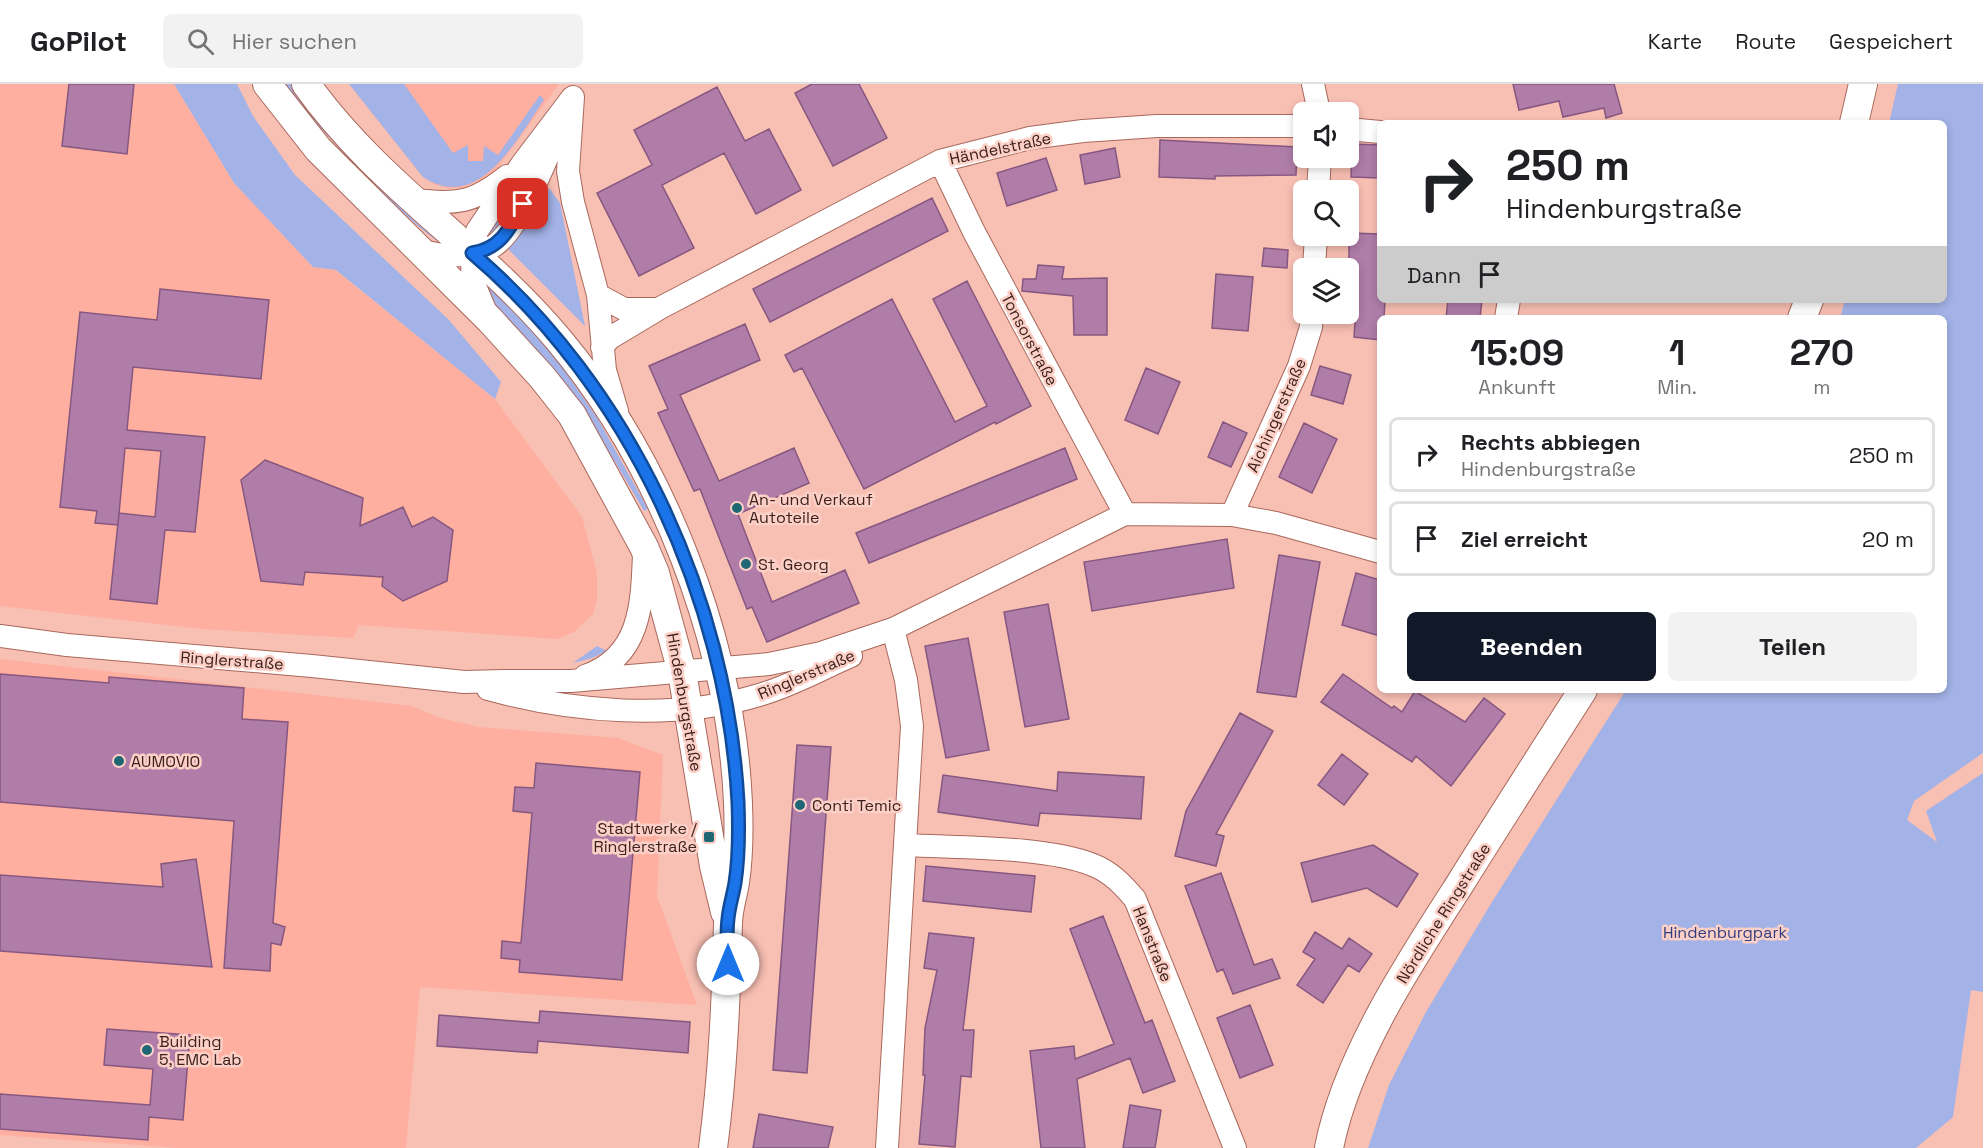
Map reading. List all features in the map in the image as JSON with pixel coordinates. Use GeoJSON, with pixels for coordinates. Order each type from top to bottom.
{"type":"FeatureCollection","features":[{"type":"Feature","properties":{"kind":"main road","name":"Hindenburgstraße"},"geometry":{"type":"LineString","coordinates":[[267,84],[318,149],[490,320],[542,377],[572,415],[644,547],[661,594],[682,672],[714,866],[728,919]]}},
{"type":"Feature","properties":{"kind":"main road","name":"Hindenburgstraße"},"geometry":{"type":"LineString","coordinates":[[306,84],[346,133],[414,201],[503,280],[557,338],[591,381],[622,427],[678,542],[709,632],[718,668],[738,812],[735,882],[728,919],[727,1004],[713,1148]]}},
{"type":"Feature","properties":{"kind":"main road"},"geometry":{"type":"LineString","coordinates":[[1855,120],[1863,84]]}},
{"type":"Feature","properties":{"kind":"main road","name":"Nördliche Ringstraße"},"geometry":{"type":"LineString","coordinates":[[1329,1148],[1332,1129],[1347,1088],[1381,1014],[1424,940],[1581,693]]}},
{"type":"Feature","properties":{"kind":"street"},"geometry":{"type":"LineString","coordinates":[[1313,84],[1317,102]]}},
{"type":"Feature","properties":{"kind":"street"},"geometry":{"type":"LineString","coordinates":[[419,250],[445,255],[472,253],[495,246],[508,231],[541,170],[577,90]]}},
{"type":"Feature","properties":{"kind":"street","name":"Hindenburgstraße"},"geometry":{"type":"LineString","coordinates":[[490,320],[472,279],[472,253],[477,231],[522,164],[577,90]]}},
{"type":"Feature","properties":{"kind":"street","name":"Hindenburgstraße"},"geometry":{"type":"LineString","coordinates":[[577,90],[568,171],[573,202],[598,295],[602,347],[622,427]]}},
{"type":"Feature","properties":{"kind":"street","name":"Händelstraße"},"geometry":{"type":"LineString","coordinates":[[602,347],[610,338],[660,308],[940,161],[1030,138],[1083,131],[1157,126],[1293,126]]}},
{"type":"Feature","properties":{"kind":"street"},"geometry":{"type":"LineString","coordinates":[[1359,130],[1377,132]]}},
{"type":"Feature","properties":{"kind":"street","name":"Tonsorstraße"},"geometry":{"type":"LineString","coordinates":[[940,161],[985,252],[1125,514]]}},
{"type":"Feature","properties":{"kind":"street"},"geometry":{"type":"LineString","coordinates":[[414,201],[449,204],[472,199],[522,164]]}},
{"type":"Feature","properties":{"kind":"street","name":"Händelstraße"},"geometry":{"type":"LineString","coordinates":[[598,295],[624,309],[641,311],[660,308]]}},
{"type":"Feature","properties":{"kind":"street","name":"Aichingerstraße"},"geometry":{"type":"LineString","coordinates":[[1232,514],[1299,366],[1311,324]]}},
{"type":"Feature","properties":{"kind":"street","name":"Ringlerstraße"},"geometry":{"type":"LineString","coordinates":[[0,636],[78,646],[323,667],[464,682],[571,681],[751,666],[821,653],[893,629],[1125,514],[1232,514],[1276,523],[1377,551]]}},
{"type":"Feature","properties":{"kind":"street"},"geometry":{"type":"LineString","coordinates":[[571,681],[593,673],[608,664],[637,627],[641,611],[644,547]]}},
{"type":"Feature","properties":{"kind":"street"},"geometry":{"type":"LineString","coordinates":[[887,1148],[912,726],[906,680],[893,629]]}},
{"type":"Feature","properties":{"kind":"street","name":"Ringlerstraße"},"geometry":{"type":"LineString","coordinates":[[464,682],[526,699],[575,707],[639,711],[724,703],[759,695],[824,668],[864,650],[893,629]]}},
{"type":"Feature","properties":{"kind":"street","name":"Hanstraße"},"geometry":{"type":"LineString","coordinates":[[906,845],[1043,854],[1092,865],[1116,878],[1135,899],[1235,1148]]}},
{"type":"Feature","properties":{"kind":"shaded area"},"geometry":{"type":"Polygon","coordinates":[[[0,84],[174,84],[234,183],[313,267],[335,270],[495,399],[582,517],[597,573],[597,599],[593,614],[574,632],[558,639],[359,625],[353,638],[202,629],[0,606],[0,84]]]}},
{"type":"Feature","properties":{"kind":"shaded area"},"geometry":{"type":"Polygon","coordinates":[[[349,84],[559,84],[491,177],[461,188],[449,188],[435,185],[423,177],[349,84]]]}},
{"type":"Feature","properties":{"kind":"shaded area","name":"AUMOVIO"},"geometry":{"type":"Polygon","coordinates":[[[0,659],[412,706],[440,718],[479,727],[618,738],[663,755],[657,896],[697,1005],[420,987],[406,1148],[178,1148],[0,1135],[0,659]]]}},
{"type":"Feature","properties":{"kind":"green space"},"geometry":{"type":"Polygon","coordinates":[[[174,84],[237,84],[253,116],[295,175],[449,320],[501,382],[495,399],[336,270],[313,267],[234,183],[174,84]]]}},
{"type":"Feature","properties":{"kind":"green space"},"geometry":{"type":"Polygon","coordinates":[[[281,84],[291,84],[311,111],[447,245],[434,238],[390,200],[281,84]]]}},
{"type":"Feature","properties":{"kind":"green space"},"geometry":{"type":"Polygon","coordinates":[[[349,84],[404,84],[453,153],[468,145],[468,161],[483,161],[484,146],[498,155],[540,95],[544,100],[522,134],[494,167],[479,179],[462,186],[443,186],[423,177],[349,84]]]}},
{"type":"Feature","properties":{"kind":"green space","name":"Hindenburgpark"},"geometry":{"type":"Polygon","coordinates":[[[1898,84],[1983,84],[1983,753],[1914,801],[1907,820],[1937,842],[1926,811],[1983,773],[1983,992],[1971,990],[1953,1117],[1916,1148],[1368,1148],[1389,1085],[1426,1012],[1492,902],[1624,693],[1947,693],[1947,315],[1841,315],[1844,303],[1947,303],[1947,120],[1890,120],[1898,84]]]}},
{"type":"Feature","properties":{"kind":"green space"},"geometry":{"type":"Polygon","coordinates":[[[540,187],[550,189],[560,203],[585,326],[508,249],[540,187]]]}},
{"type":"Feature","properties":{"kind":"green space"},"geometry":{"type":"Polygon","coordinates":[[[518,188],[518,193],[494,236],[487,230],[518,188]]]}},
{"type":"Feature","properties":{"kind":"green space"},"geometry":{"type":"Polygon","coordinates":[[[480,276],[551,350],[598,419],[648,509],[644,511],[592,423],[495,307],[480,276]]]}},
{"type":"Feature","properties":{"kind":"green space"},"geometry":{"type":"Polygon","coordinates":[[[597,646],[607,651],[573,663],[597,646]]]}},
{"type":"Feature","properties":{"kind":"building"},"geometry":{"type":"Polygon","coordinates":[[[69,84],[134,84],[127,154],[62,146],[69,84]]]}},
{"type":"Feature","properties":{"kind":"building"},"geometry":{"type":"Polygon","coordinates":[[[812,84],[859,84],[887,138],[833,166],[795,93],[812,84]]]}},
{"type":"Feature","properties":{"kind":"building"},"geometry":{"type":"Polygon","coordinates":[[[1513,84],[1614,84],[1622,113],[1606,118],[1604,108],[1563,117],[1559,101],[1519,110],[1513,84]]]}},
{"type":"Feature","properties":{"kind":"building"},"geometry":{"type":"Polygon","coordinates":[[[717,87],[745,141],[769,129],[801,190],[756,214],[724,153],[662,185],[694,248],[639,276],[597,193],[652,165],[634,130],[717,87]]]}},
{"type":"Feature","properties":{"kind":"building"},"geometry":{"type":"Polygon","coordinates":[[[1160,140],[1293,147],[1293,168],[1296,168],[1296,175],[1215,176],[1215,179],[1159,177],[1160,140]]]}},
{"type":"Feature","properties":{"kind":"building"},"geometry":{"type":"Polygon","coordinates":[[[1359,144],[1377,145],[1377,178],[1351,177],[1351,168],[1359,168],[1359,144]]]}},
{"type":"Feature","properties":{"kind":"building"},"geometry":{"type":"Polygon","coordinates":[[[1115,148],[1120,177],[1085,184],[1080,155],[1115,148]]]}},
{"type":"Feature","properties":{"kind":"building"},"geometry":{"type":"Polygon","coordinates":[[[1046,158],[1057,190],[1007,206],[997,173],[1046,158]]]}},
{"type":"Feature","properties":{"kind":"building"},"geometry":{"type":"Polygon","coordinates":[[[932,198],[948,231],[770,322],[753,289],[932,198]]]}},
{"type":"Feature","properties":{"kind":"building"},"geometry":{"type":"Polygon","coordinates":[[[1359,233],[1377,234],[1377,303],[1385,303],[1384,315],[1377,315],[1377,340],[1354,337],[1355,324],[1359,324],[1359,258],[1349,258],[1349,246],[1359,246],[1359,233]]]}},
{"type":"Feature","properties":{"kind":"building"},"geometry":{"type":"Polygon","coordinates":[[[1264,248],[1288,250],[1287,268],[1262,266],[1264,248]]]}},
{"type":"Feature","properties":{"kind":"building"},"geometry":{"type":"Polygon","coordinates":[[[1038,265],[1064,267],[1062,279],[1107,278],[1107,335],[1074,335],[1073,296],[1022,291],[1023,279],[1036,279],[1038,265]]]}},
{"type":"Feature","properties":{"kind":"building"},"geometry":{"type":"Polygon","coordinates":[[[1216,274],[1253,277],[1248,331],[1212,328],[1216,274]]]}},
{"type":"Feature","properties":{"kind":"building"},"geometry":{"type":"Polygon","coordinates":[[[967,281],[1031,406],[864,489],[802,368],[794,372],[785,355],[892,299],[955,422],[987,406],[933,299],[967,281]]]}},
{"type":"Feature","properties":{"kind":"building"},"geometry":{"type":"Polygon","coordinates":[[[160,289],[269,300],[261,379],[133,367],[127,430],[205,437],[195,532],[165,530],[157,604],[110,599],[118,525],[95,523],[97,511],[60,507],[80,312],[157,320],[160,289]],[[125,448],[119,513],[155,517],[161,451],[125,448]]]}},
{"type":"Feature","properties":{"kind":"building"},"geometry":{"type":"Polygon","coordinates":[[[1448,303],[1482,303],[1480,315],[1446,315],[1448,303]]]}},
{"type":"Feature","properties":{"kind":"building"},"geometry":{"type":"Polygon","coordinates":[[[745,324],[760,360],[680,395],[719,481],[794,448],[809,483],[738,514],[772,602],[845,570],[859,603],[767,642],[752,607],[747,609],[700,489],[694,491],[658,413],[668,409],[649,366],[745,324]]]}},
{"type":"Feature","properties":{"kind":"building"},"geometry":{"type":"Polygon","coordinates":[[[1320,366],[1351,375],[1343,404],[1311,395],[1320,366]]]}},
{"type":"Feature","properties":{"kind":"building"},"geometry":{"type":"Polygon","coordinates":[[[1146,368],[1180,382],[1158,434],[1125,420],[1146,368]]]}},
{"type":"Feature","properties":{"kind":"building"},"geometry":{"type":"Polygon","coordinates":[[[1223,422],[1247,433],[1231,467],[1208,457],[1223,422]]]}},
{"type":"Feature","properties":{"kind":"building"},"geometry":{"type":"Polygon","coordinates":[[[1304,423],[1337,439],[1312,493],[1279,477],[1304,423]]]}},
{"type":"Feature","properties":{"kind":"building"},"geometry":{"type":"Polygon","coordinates":[[[1065,448],[1077,479],[869,563],[856,533],[1065,448]]]}},
{"type":"Feature","properties":{"kind":"building"},"geometry":{"type":"Polygon","coordinates":[[[265,460],[363,498],[360,526],[403,507],[412,527],[433,517],[453,530],[447,581],[403,601],[382,586],[383,577],[305,572],[303,585],[261,581],[241,480],[265,460]]]}},
{"type":"Feature","properties":{"kind":"building"},"geometry":{"type":"Polygon","coordinates":[[[1227,539],[1234,588],[1092,611],[1084,562],[1227,539]]]}},
{"type":"Feature","properties":{"kind":"building"},"geometry":{"type":"Polygon","coordinates":[[[1279,555],[1320,562],[1296,697],[1257,692],[1279,555]]]}},
{"type":"Feature","properties":{"kind":"building"},"geometry":{"type":"Polygon","coordinates":[[[1356,573],[1377,579],[1377,635],[1342,625],[1356,573]]]}},
{"type":"Feature","properties":{"kind":"building"},"geometry":{"type":"Polygon","coordinates":[[[1048,604],[1069,719],[1025,727],[1004,612],[1048,604]]]}},
{"type":"Feature","properties":{"kind":"building"},"geometry":{"type":"Polygon","coordinates":[[[968,638],[989,750],[946,758],[925,646],[968,638]]]}},
{"type":"Feature","properties":{"kind":"building","name":"AUMOVIO"},"geometry":{"type":"Polygon","coordinates":[[[0,674],[109,683],[109,677],[244,688],[242,719],[288,722],[273,923],[285,927],[281,945],[271,943],[270,971],[224,968],[234,821],[0,802],[0,674]]]}},
{"type":"Feature","properties":{"kind":"building"},"geometry":{"type":"Polygon","coordinates":[[[1343,674],[1392,708],[1394,706],[1402,712],[1414,693],[1418,693],[1465,722],[1484,698],[1505,714],[1451,786],[1416,756],[1412,762],[1321,702],[1343,674]]]}},
{"type":"Feature","properties":{"kind":"building"},"geometry":{"type":"Polygon","coordinates":[[[1240,713],[1273,731],[1216,834],[1224,836],[1216,866],[1175,856],[1186,811],[1240,713]]]}},
{"type":"Feature","properties":{"kind":"building"},"geometry":{"type":"Polygon","coordinates":[[[797,745],[831,747],[807,1073],[773,1070],[797,745]]]}},
{"type":"Feature","properties":{"kind":"building"},"geometry":{"type":"Polygon","coordinates":[[[1342,754],[1368,774],[1344,805],[1318,785],[1342,754]]]}},
{"type":"Feature","properties":{"kind":"building"},"geometry":{"type":"Polygon","coordinates":[[[536,763],[640,772],[622,980],[519,972],[520,960],[501,958],[502,941],[521,943],[532,813],[513,811],[515,787],[534,788],[536,763]]]}},
{"type":"Feature","properties":{"kind":"building"},"geometry":{"type":"Polygon","coordinates":[[[1058,772],[1144,777],[1141,819],[1040,813],[1038,826],[938,812],[943,775],[1057,791],[1058,772]]]}},
{"type":"Feature","properties":{"kind":"building"},"geometry":{"type":"Polygon","coordinates":[[[1373,845],[1418,874],[1397,907],[1367,888],[1312,902],[1301,863],[1373,845]]]}},
{"type":"Feature","properties":{"kind":"building"},"geometry":{"type":"Polygon","coordinates":[[[196,859],[212,967],[0,951],[0,875],[163,887],[161,864],[196,859]]]}},
{"type":"Feature","properties":{"kind":"building"},"geometry":{"type":"Polygon","coordinates":[[[926,866],[1035,876],[1031,912],[923,901],[926,866]]]}},
{"type":"Feature","properties":{"kind":"building"},"geometry":{"type":"Polygon","coordinates":[[[1221,873],[1254,965],[1272,959],[1280,978],[1233,994],[1223,969],[1217,972],[1185,886],[1221,873]]]}},
{"type":"Feature","properties":{"kind":"building"},"geometry":{"type":"Polygon","coordinates":[[[1103,916],[1145,1023],[1152,1020],[1175,1081],[1143,1093],[1130,1058],[1077,1079],[1085,1148],[1041,1148],[1030,1051],[1074,1046],[1075,1059],[1114,1044],[1070,929],[1103,916]]]}},
{"type":"Feature","properties":{"kind":"building"},"geometry":{"type":"Polygon","coordinates":[[[1315,932],[1342,949],[1349,938],[1372,954],[1359,972],[1348,965],[1323,1003],[1297,985],[1315,959],[1303,952],[1315,932]]]}},
{"type":"Feature","properties":{"kind":"building"},"geometry":{"type":"Polygon","coordinates":[[[929,933],[974,938],[963,1030],[974,1030],[971,1077],[961,1076],[955,1147],[919,1144],[925,1075],[923,1075],[925,1028],[937,970],[924,968],[929,933]]]}},
{"type":"Feature","properties":{"kind":"building"},"geometry":{"type":"Polygon","coordinates":[[[1250,1005],[1273,1065],[1240,1078],[1217,1018],[1250,1005]]]}},
{"type":"Feature","properties":{"kind":"building"},"geometry":{"type":"Polygon","coordinates":[[[540,1011],[690,1022],[688,1053],[538,1041],[537,1053],[437,1046],[439,1015],[539,1023],[540,1011]]]}},
{"type":"Feature","properties":{"kind":"building"},"geometry":{"type":"Polygon","coordinates":[[[107,1029],[190,1035],[183,1120],[149,1117],[148,1140],[0,1129],[0,1094],[150,1105],[153,1069],[104,1065],[107,1029]]]}},
{"type":"Feature","properties":{"kind":"building"},"geometry":{"type":"Polygon","coordinates":[[[1130,1105],[1161,1110],[1155,1148],[1123,1148],[1130,1105]]]}},
{"type":"Feature","properties":{"kind":"building"},"geometry":{"type":"Polygon","coordinates":[[[759,1114],[833,1127],[828,1148],[753,1148],[759,1114]]]}},
{"type":"Feature","properties":{"kind":"place","name":"An- und Verkauf Autoteile"},"geometry":{"type":"Point","coordinates":[737,508]}},
{"type":"Feature","properties":{"kind":"place","name":"St. Georg"},"geometry":{"type":"Point","coordinates":[746,564]}},
{"type":"Feature","properties":{"kind":"place","name":"AUMOVIO"},"geometry":{"type":"Point","coordinates":[119,761]}},
{"type":"Feature","properties":{"kind":"place","name":"Conti Temic"},"geometry":{"type":"Point","coordinates":[800,805]}},
{"type":"Feature","properties":{"kind":"place","name":"Stadtwerke / Ringlerstraße"},"geometry":{"type":"Point","coordinates":[709,837]}},
{"type":"Feature","properties":{"kind":"place","name":"Building 5, EMC Lab"},"geometry":{"type":"Point","coordinates":[147,1050]}},
{"type":"Feature","properties":{"kind":"route"},"geometry":{"type":"LineString","coordinates":[[523,204],[502,240],[488,250],[472,253],[503,280],[557,338],[591,381],[622,427],[678,542],[709,632],[718,668],[738,801],[735,882],[728,919],[728,964]]}}]}
